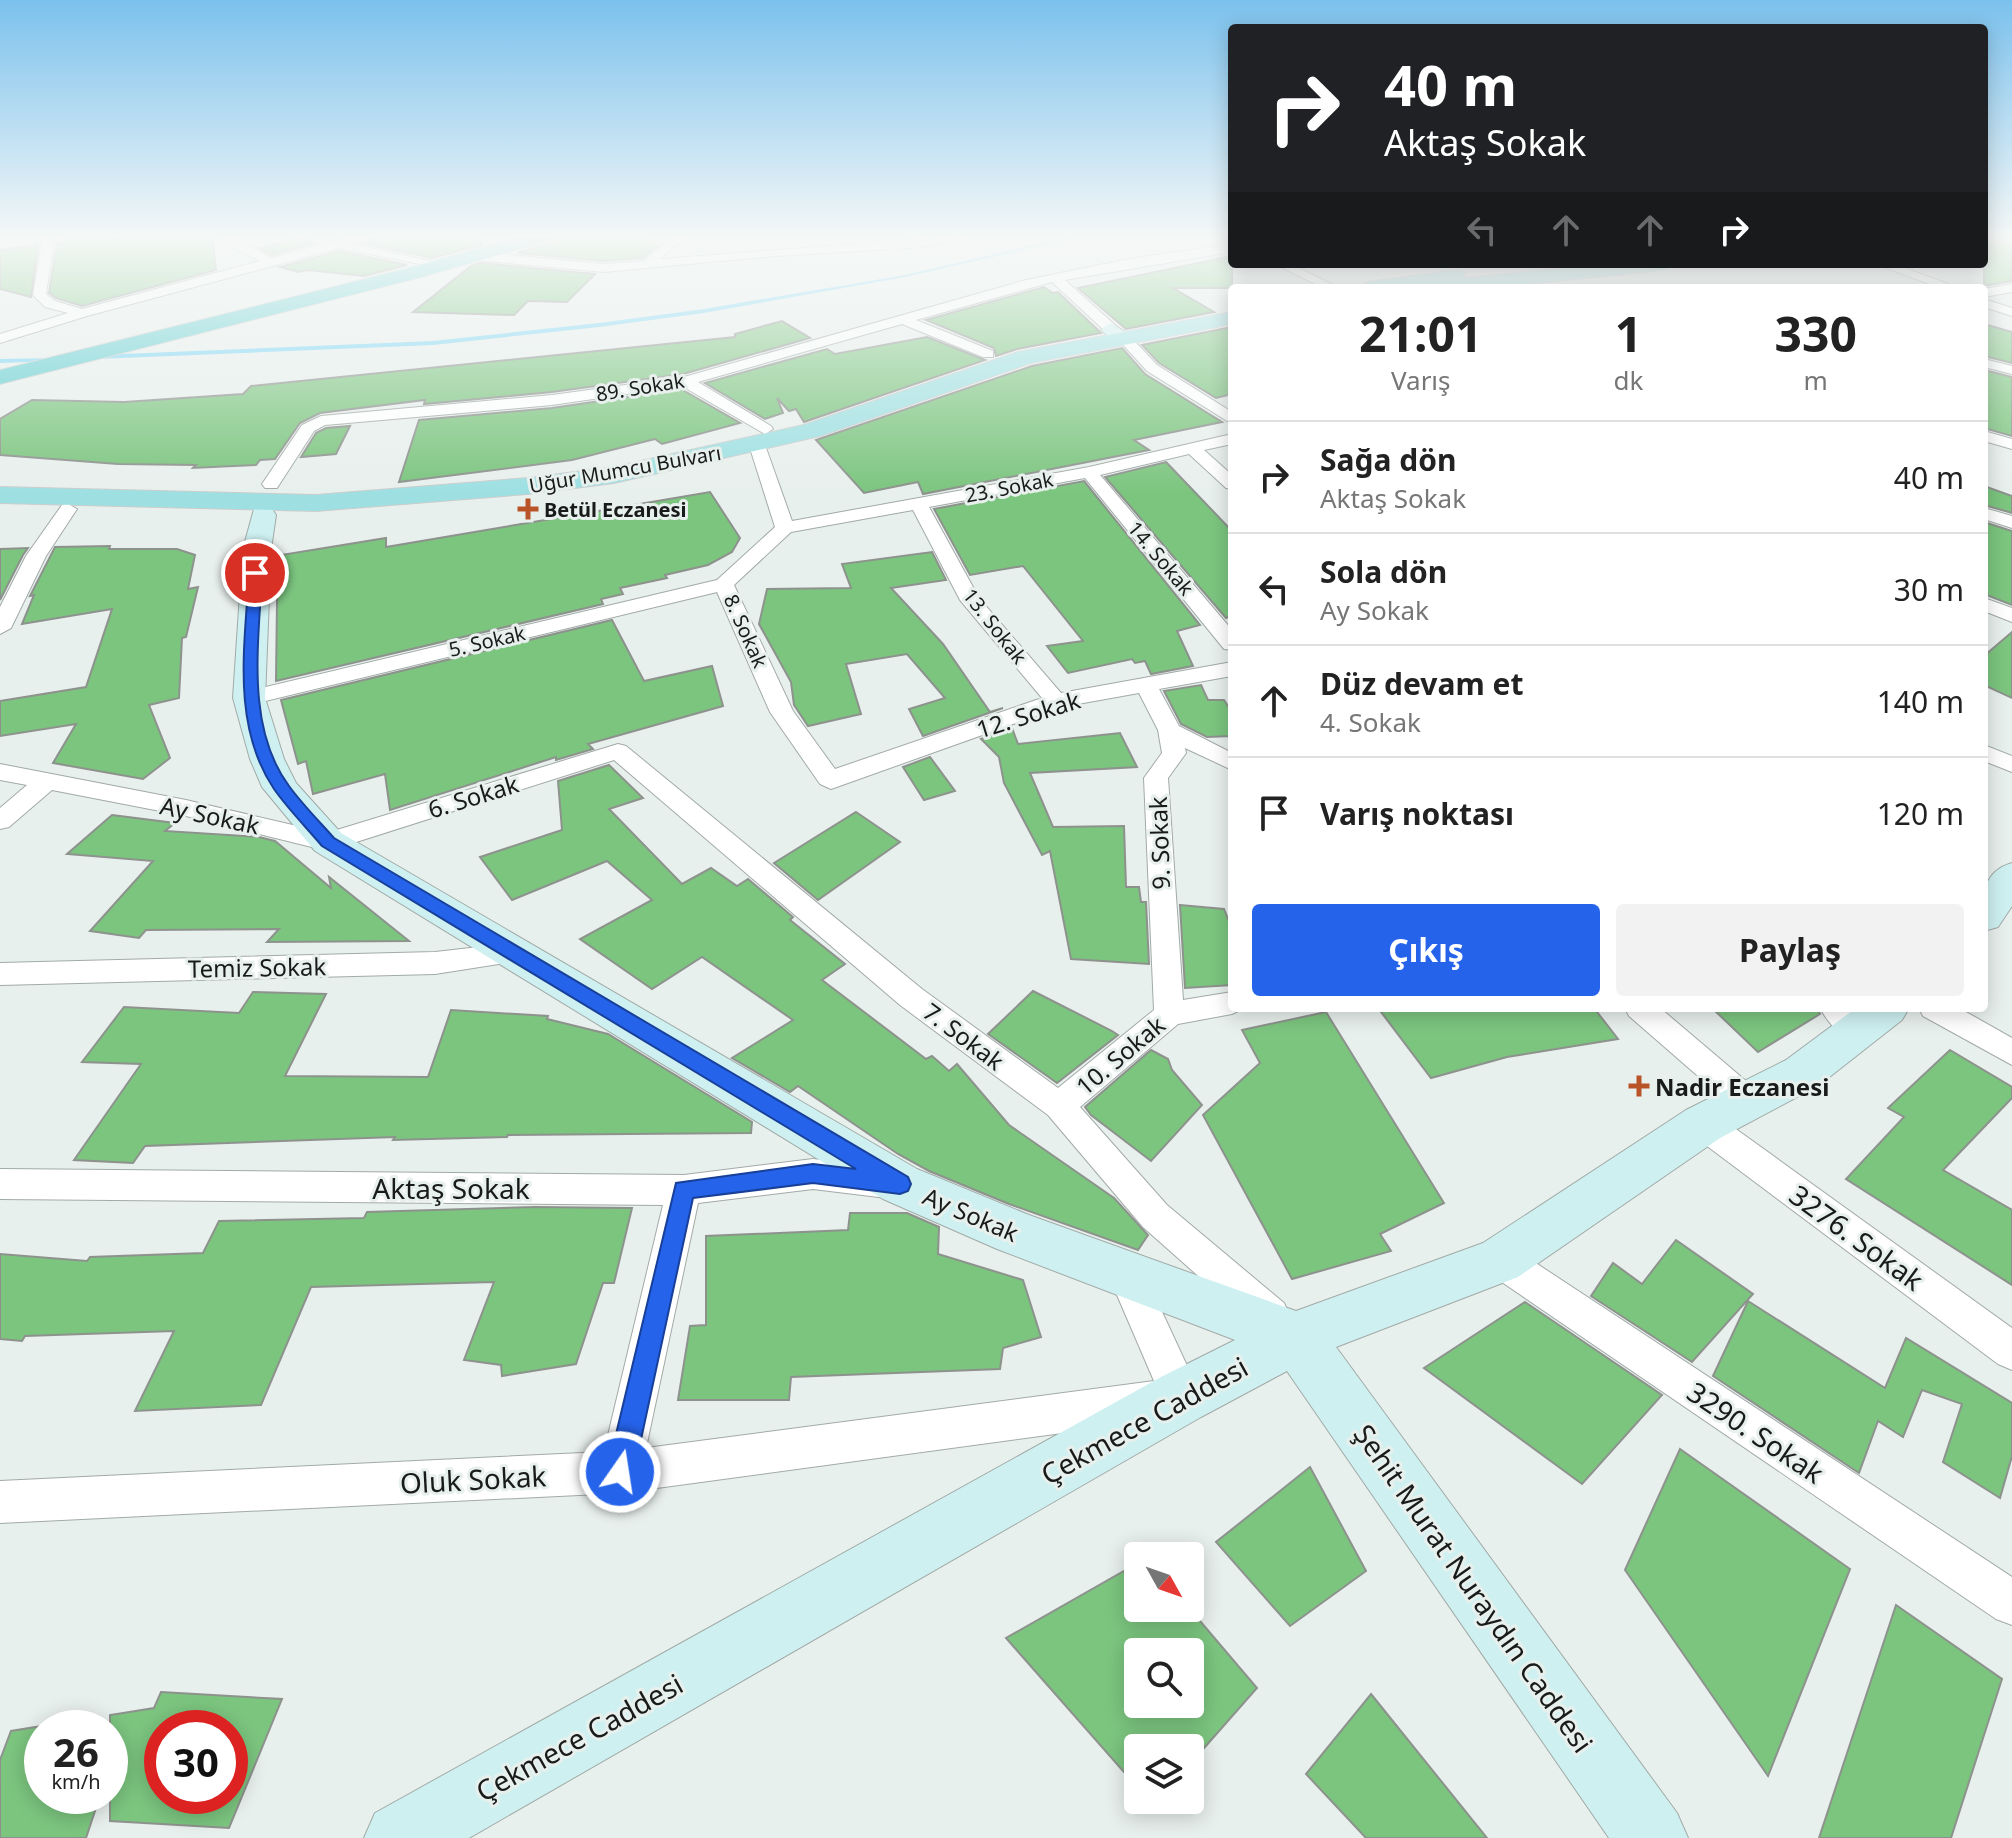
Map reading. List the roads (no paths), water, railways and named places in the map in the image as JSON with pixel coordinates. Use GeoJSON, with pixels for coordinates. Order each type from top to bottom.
{"type":"FeatureCollection","features":[{"type":"Feature","properties":{"kind":"highway"},"geometry":{"type":"LineString","coordinates":[[0,368],[195,321]]}},
{"type":"Feature","properties":{"kind":"highway"},"geometry":{"type":"LineString","coordinates":[[0,377],[196,321]]}},
{"type":"Feature","properties":{"kind":"main road","name":"Uğur Mumcu Bulvarı"},"geometry":{"type":"LineString","coordinates":[[761,437],[811,431],[995,365],[1173,321]]}},
{"type":"Feature","properties":{"kind":"main road","name":"Uğur Mumcu Bulvarı"},"geometry":{"type":"LineString","coordinates":[[0,495],[215,503],[316,503],[614,475],[761,437],[988,354],[1211,321]]}},
{"type":"Feature","properties":{"kind":"main road"},"geometry":{"type":"LineString","coordinates":[[0,474],[271,484],[388,494]]}},
{"type":"Feature","properties":{"kind":"main road","name":"Uğur Mumcu Bulvarı"},"geometry":{"type":"LineString","coordinates":[[0,485],[269,494],[388,494]]}},
{"type":"Feature","properties":{"kind":"main road"},"geometry":{"type":"LineString","coordinates":[[0,509],[263,515],[320,511],[388,494]]}},
{"type":"Feature","properties":{"kind":"main road"},"geometry":{"type":"LineString","coordinates":[[263,515],[257,549],[249,698],[267,759],[280,787],[328,842]]}},
{"type":"Feature","properties":{"kind":"main road","name":"Ay Sokak"},"geometry":{"type":"LineString","coordinates":[[328,842],[900,1184],[1015,1233],[1296,1337]]}},
{"type":"Feature","properties":{"kind":"main road"},"geometry":{"type":"LineString","coordinates":[[1988,911],[2012,876]]}},
{"type":"Feature","properties":{"kind":"main road","name":"Çekmece Caddesi"},"geometry":{"type":"LineString","coordinates":[[400,1838],[1181,1397],[1296,1337],[1500,1260],[1725,1113],[1802,1073],[1860,1016]]}},
{"type":"Feature","properties":{"kind":"main road","name":"Şehit Murat Nuraydın Caddesi"},"geometry":{"type":"LineString","coordinates":[[1296,1337],[1652,1838]]}},
{"type":"Feature","properties":{"kind":"street"},"geometry":{"type":"LineString","coordinates":[[33,329],[36,321]]}},
{"type":"Feature","properties":{"kind":"street"},"geometry":{"type":"LineString","coordinates":[[0,339],[58,321]]}},
{"type":"Feature","properties":{"kind":"street","name":"89. Sokak"},"geometry":{"type":"LineString","coordinates":[[271,484],[308,428],[321,421],[552,400],[685,381],[902,321]]}},
{"type":"Feature","properties":{"kind":"street"},"geometry":{"type":"LineString","coordinates":[[907,321],[988,354]]}},
{"type":"Feature","properties":{"kind":"street"},"geometry":{"type":"LineString","coordinates":[[1102,321],[1152,368],[1228,416]]}},
{"type":"Feature","properties":{"kind":"street"},"geometry":{"type":"LineString","coordinates":[[1988,364],[2012,370]]}},
{"type":"Feature","properties":{"kind":"street"},"geometry":{"type":"LineString","coordinates":[[685,381],[761,437],[785,528]]}},
{"type":"Feature","properties":{"kind":"street"},"geometry":{"type":"LineString","coordinates":[[1988,437],[2012,444]]}},
{"type":"Feature","properties":{"kind":"street","name":"23. Sokak"},"geometry":{"type":"LineString","coordinates":[[785,528],[1089,472],[1228,440]]}},
{"type":"Feature","properties":{"kind":"street"},"geometry":{"type":"LineString","coordinates":[[1193,449],[1228,480]]}},
{"type":"Feature","properties":{"kind":"street","name":"14. Sokak"},"geometry":{"type":"LineString","coordinates":[[1089,472],[1228,639]]}},
{"type":"Feature","properties":{"kind":"street","name":"13. Sokak"},"geometry":{"type":"LineString","coordinates":[[918,503],[970,600],[1056,701]]}},
{"type":"Feature","properties":{"kind":"street"},"geometry":{"type":"LineString","coordinates":[[0,628],[36,556],[68,509]]}},
{"type":"Feature","properties":{"kind":"street"},"geometry":{"type":"LineString","coordinates":[[1988,514],[2012,522]]}},
{"type":"Feature","properties":{"kind":"street","name":"8. Sokak"},"geometry":{"type":"LineString","coordinates":[[785,528],[724,584],[782,712],[830,780]]}},
{"type":"Feature","properties":{"kind":"street","name":"5. Sokak"},"geometry":{"type":"LineString","coordinates":[[249,698],[724,584]]}},
{"type":"Feature","properties":{"kind":"street"},"geometry":{"type":"LineString","coordinates":[[1988,606],[2012,616]]}},
{"type":"Feature","properties":{"kind":"street","name":"12. Sokak"},"geometry":{"type":"LineString","coordinates":[[830,780],[1056,701],[1228,670]]}},
{"type":"Feature","properties":{"kind":"street"},"geometry":{"type":"LineString","coordinates":[[1146,685],[1170,730],[1228,761]]}},
{"type":"Feature","properties":{"kind":"street","name":"9. Sokak"},"geometry":{"type":"LineString","coordinates":[[1169,1014],[1156,778],[1174,753],[1170,730]]}},
{"type":"Feature","properties":{"kind":"street","name":"6. Sokak"},"geometry":{"type":"LineString","coordinates":[[328,842],[618,751]]}},
{"type":"Feature","properties":{"kind":"street","name":"7. Sokak"},"geometry":{"type":"LineString","coordinates":[[618,751],[911,997],[1059,1106],[1155,1216],[1296,1337]]}},
{"type":"Feature","properties":{"kind":"street"},"geometry":{"type":"LineString","coordinates":[[1988,754],[2012,765]]}},
{"type":"Feature","properties":{"kind":"street","name":"Ay Sokak"},"geometry":{"type":"LineString","coordinates":[[0,772],[186,808],[328,842]]}},
{"type":"Feature","properties":{"kind":"street"},"geometry":{"type":"LineString","coordinates":[[0,821],[45,783]]}},
{"type":"Feature","properties":{"kind":"street","name":"Temiz Sokak"},"geometry":{"type":"LineString","coordinates":[[0,974],[435,963],[514,953]]}},
{"type":"Feature","properties":{"kind":"street","name":"10. Sokak"},"geometry":{"type":"LineString","coordinates":[[1059,1106],[1169,1014],[1228,1004]]}},
{"type":"Feature","properties":{"kind":"street","name":"3276. Sokak"},"geometry":{"type":"LineString","coordinates":[[1643,1012],[1725,1113],[2012,1351]]}},
{"type":"Feature","properties":{"kind":"street"},"geometry":{"type":"LineString","coordinates":[[1941,1012],[2012,1053]]}},
{"type":"Feature","properties":{"kind":"street","name":"Aktaş Sokak"},"geometry":{"type":"LineString","coordinates":[[0,1184],[684,1190],[813,1174],[900,1184]]}},
{"type":"Feature","properties":{"kind":"street"},"geometry":{"type":"LineString","coordinates":[[620,1472],[684,1190]]}},
{"type":"Feature","properties":{"kind":"street","name":"3290. Sokak"},"geometry":{"type":"LineString","coordinates":[[1500,1260],[2012,1603]]}},
{"type":"Feature","properties":{"kind":"street"},"geometry":{"type":"LineString","coordinates":[[1126,1274],[1181,1397]]}},
{"type":"Feature","properties":{"kind":"street","name":"Oluk Sokak"},"geometry":{"type":"LineString","coordinates":[[0,1502],[620,1472],[1181,1397]]}},
{"type":"Feature","properties":{"kind":"waterway"},"geometry":{"type":"LineString","coordinates":[[97,357],[433,343],[631,321]]}},
{"type":"Feature","properties":{"kind":"waterway"},"geometry":{"type":"LineString","coordinates":[[0,361],[55,359]]}},
{"type":"Feature","properties":{"kind":"place","name":"Betül Eczanesi"},"geometry":{"type":"Point","coordinates":[528,509]}},
{"type":"Feature","properties":{"kind":"place","name":"Nadir Eczanesi"},"geometry":{"type":"Point","coordinates":[1639,1086]}}]}
